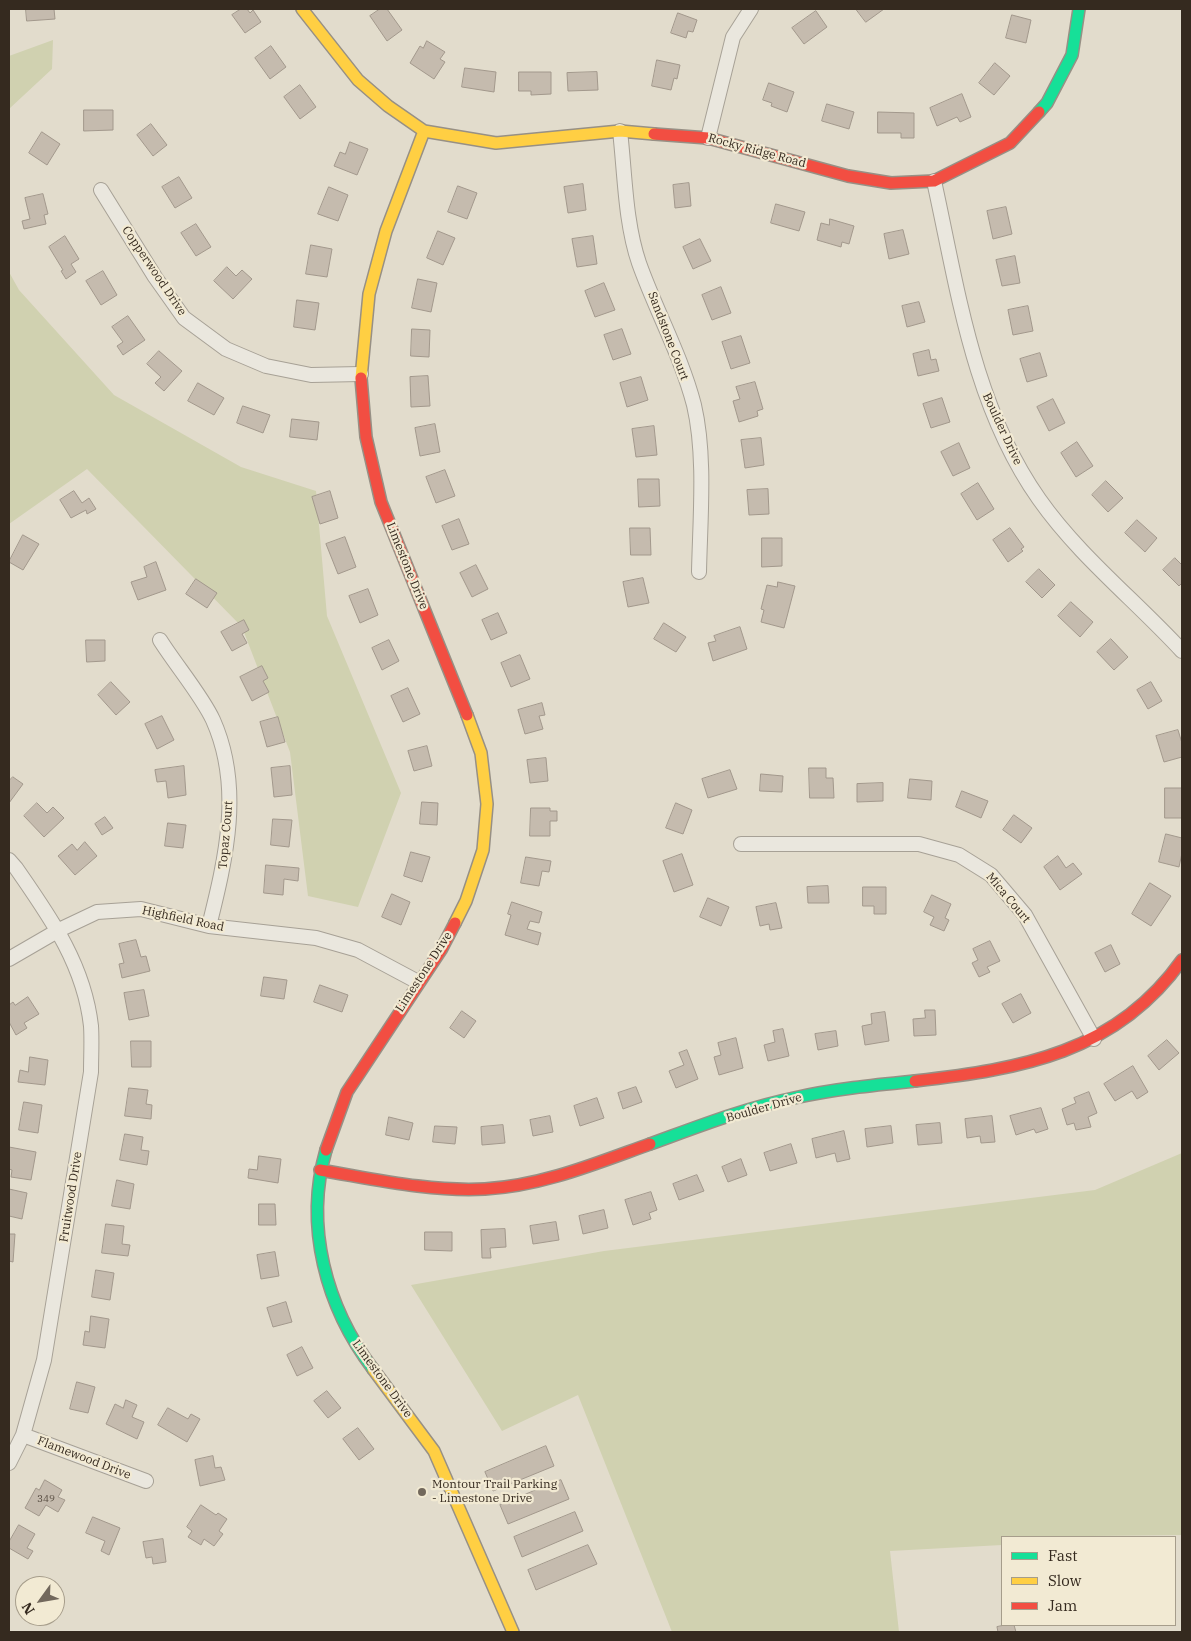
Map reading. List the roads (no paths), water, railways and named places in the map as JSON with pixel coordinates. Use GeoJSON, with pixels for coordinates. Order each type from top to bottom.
{"type":"FeatureCollection","features":[{"type":"Feature","properties":{"kind":"street"},"geometry":{"type":"LineString","coordinates":[[708,138],[733,37],[751,9]]}},
{"type":"Feature","properties":{"kind":"street","name":"Rocky Ridge Road"},"geometry":{"type":"LineString","coordinates":[[304,10],[358,80],[388,106],[424,131],[496,143],[620,132],[708,138],[848,176],[891,183],[934,180],[1010,143],[1047,104],[1072,55],[1080,9]]}},
{"type":"Feature","properties":{"kind":"street","name":"Limestone Drive"},"geometry":{"type":"LineString","coordinates":[[424,131],[386,231],[370,294],[360,374],[366,437],[381,502],[464,705],[481,753],[487,804],[483,850],[466,901],[441,950],[418,982],[347,1092],[332,1128],[320,1170],[317,1230],[327,1284],[354,1344],[434,1451],[513,1632]]}},
{"type":"Feature","properties":{"kind":"street","name":"Sandstone Court"},"geometry":{"type":"LineString","coordinates":[[620,132],[631,222],[639,262],[679,356],[694,407],[701,470],[700,572]]}},
{"type":"Feature","properties":{"kind":"street","name":"Boulder Drive"},"geometry":{"type":"LineString","coordinates":[[934,180],[973,360],[991,410],[1010,454],[1039,500],[1074,543],[1182,650]]}},
{"type":"Feature","properties":{"kind":"street","name":"Copperwood Drive"},"geometry":{"type":"LineString","coordinates":[[101,190],[155,277],[184,318],[226,349],[266,366],[311,375],[360,374]]}},
{"type":"Feature","properties":{"kind":"street","name":"Topaz Court"},"geometry":{"type":"LineString","coordinates":[[160,640],[212,720],[227,764],[230,820],[224,866],[209,926]]}},
{"type":"Feature","properties":{"kind":"street","name":"Mica Court"},"geometry":{"type":"LineString","coordinates":[[741,844],[919,844],[959,854],[991,875],[1025,915],[1094,1039]]}},
{"type":"Feature","properties":{"kind":"street","name":"Fruitwood Drive"},"geometry":{"type":"LineString","coordinates":[[9,860],[59,930],[82,986],[91,1026],[91,1072],[44,1360],[23,1435],[9,1463]]}},
{"type":"Feature","properties":{"kind":"street","name":"Highfield Road"},"geometry":{"type":"LineString","coordinates":[[9,959],[59,930],[97,912],[141,909],[209,926],[316,938],[358,950],[418,982]]}},
{"type":"Feature","properties":{"kind":"street","name":"Boulder Drive"},"geometry":{"type":"LineString","coordinates":[[320,1170],[424,1187],[484,1189],[534,1183],[792,1098],[864,1086],[934,1079],[1016,1066],[1056,1054],[1094,1039],[1141,1007],[1172,975],[1182,960]]}},
{"type":"Feature","properties":{"kind":"street","name":"Flamewood Drive"},"geometry":{"type":"LineString","coordinates":[[23,1435],[146,1481]]}},
{"type":"Feature","properties":{"kind":"place","name":"Montour Trail Parking - Limestone Drive"},"geometry":{"type":"Point","coordinates":[422,1492]}}]}
